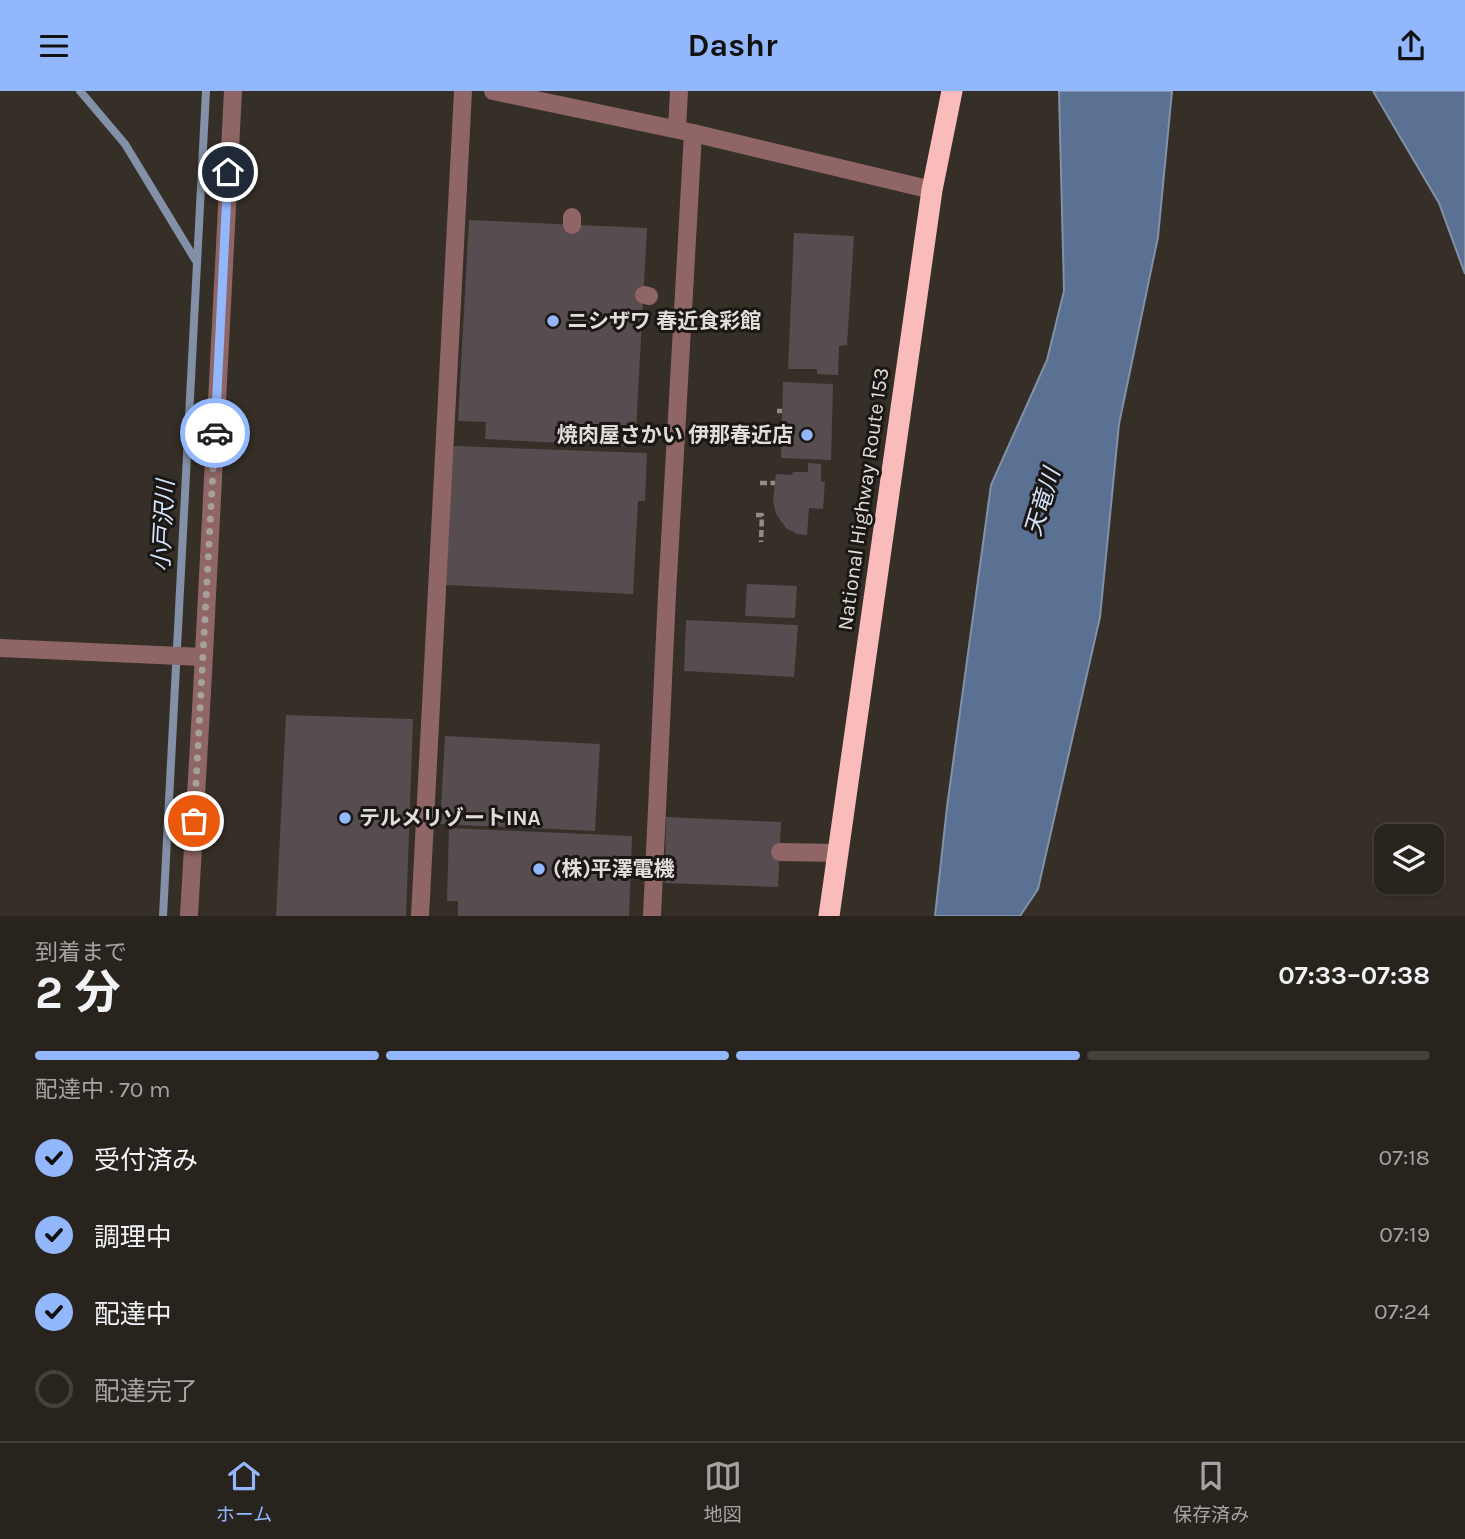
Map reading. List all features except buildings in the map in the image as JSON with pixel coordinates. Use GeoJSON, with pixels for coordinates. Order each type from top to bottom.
{"type":"FeatureCollection","features":[{"type":"Feature","properties":{"kind":"highway","name":"National Highway Route 153"},"geometry":{"type":"LineString","coordinates":[[829,916],[932,190],[953,91]]}},
{"type":"Feature","properties":{"kind":"street"},"geometry":{"type":"LineString","coordinates":[[189,916],[199,657],[233,91]]}},
{"type":"Feature","properties":{"kind":"street"},"geometry":{"type":"LineString","coordinates":[[420,916],[463,91]]}},
{"type":"Feature","properties":{"kind":"street"},"geometry":{"type":"LineString","coordinates":[[493,91],[685,131],[932,190]]}},
{"type":"Feature","properties":{"kind":"street"},"geometry":{"type":"LineString","coordinates":[[652,916],[673,567],[684,211],[685,131],[680,91]]}},
{"type":"Feature","properties":{"kind":"street"},"geometry":{"type":"LineString","coordinates":[[0,647],[199,657]]}},
{"type":"Feature","properties":{"kind":"street"},"geometry":{"type":"LineString","coordinates":[[780,852],[837,853]]}},
{"type":"Feature","properties":{"kind":"path"},"geometry":{"type":"LineString","coordinates":[[760,483],[775,483]]}},
{"type":"Feature","properties":{"kind":"path"},"geometry":{"type":"LineString","coordinates":[[756,515],[762,515],[761,542]]}},
{"type":"Feature","properties":{"kind":"water","name":"天竜川"},"geometry":{"type":"Polygon","coordinates":[[[1059,91],[1172,91],[1158,237],[1119,424],[1100,617],[1038,889],[1020,916],[935,916],[947,807],[991,485],[1047,360],[1064,291],[1059,91]]]}},
{"type":"Feature","properties":{"kind":"water"},"geometry":{"type":"Polygon","coordinates":[[[1373,91],[1465,91],[1465,274],[1439,203],[1373,91]]]}},
{"type":"Feature","properties":{"kind":"waterway","name":"小戸沢川"},"geometry":{"type":"LineString","coordinates":[[80,91],[125,144],[196,261]]}},
{"type":"Feature","properties":{"kind":"waterway","name":"小戸沢川"},"geometry":{"type":"LineString","coordinates":[[163,916],[206,91]]}},
{"type":"Feature","properties":{"kind":"way so far"},"geometry":{"type":"LineString","coordinates":[[194,821],[215,433]]}},
{"type":"Feature","properties":{"kind":"place","name":"ニシザワ 春近食彩館"},"geometry":{"type":"Point","coordinates":[553,321]}},
{"type":"Feature","properties":{"kind":"place","name":"焼肉屋さかい 伊那春近店"},"geometry":{"type":"Point","coordinates":[807,435]}},
{"type":"Feature","properties":{"kind":"place","name":"テルメリゾートINA"},"geometry":{"type":"Point","coordinates":[345,818]}},
{"type":"Feature","properties":{"kind":"place","name":"(株)平澤電機"},"geometry":{"type":"Point","coordinates":[539,869]}},
{"type":"Feature","properties":{"kind":"route"},"geometry":{"type":"LineString","coordinates":[[215,433],[228,172]]}}]}
